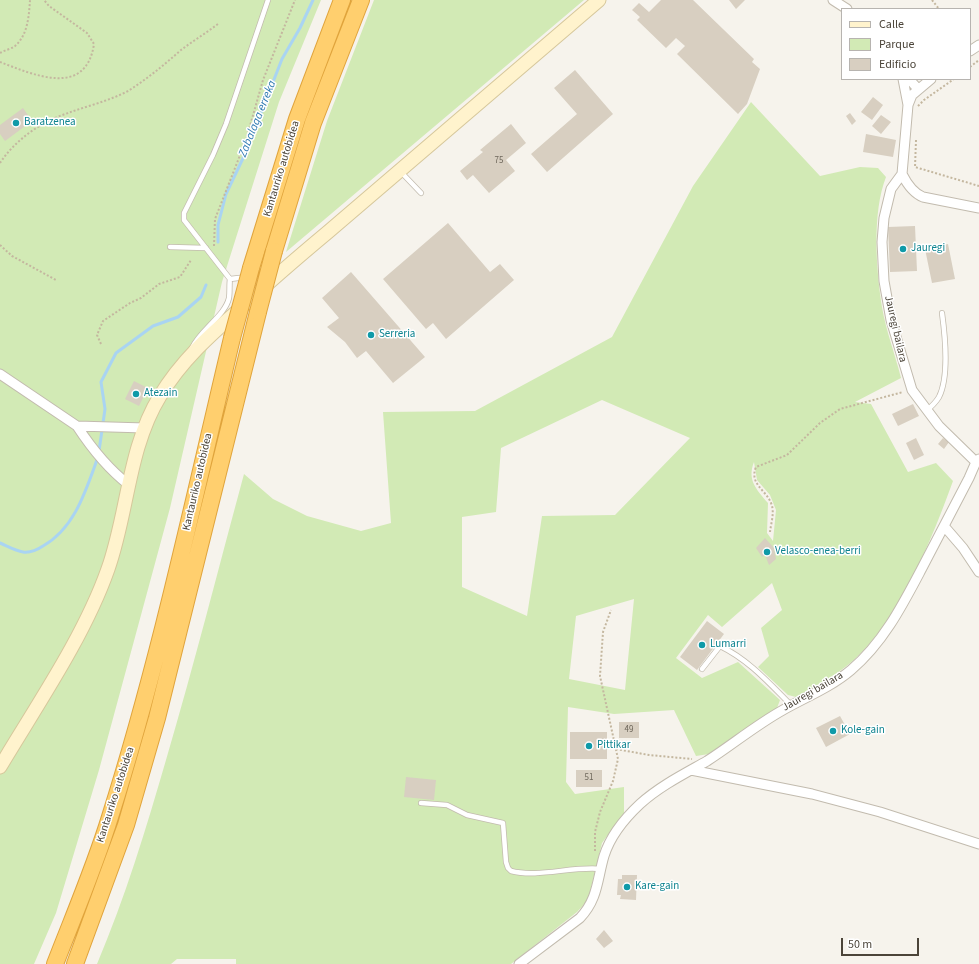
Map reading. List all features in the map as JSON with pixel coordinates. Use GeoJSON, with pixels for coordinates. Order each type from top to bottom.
{"type":"FeatureCollection","features":[{"type":"Feature","properties":{"kind":"highway","name":"Kantauriko autobidea"},"geometry":{"type":"LineString","coordinates":[[55,964],[110,818],[141,714],[172,593],[232,338],[251,268],[297,119],[342,0]]}},
{"type":"Feature","properties":{"kind":"highway","name":"Kantauriko autobidea"},"geometry":{"type":"LineString","coordinates":[[75,964],[126,825],[157,718],[274,251],[313,124],[361,0]]}},
{"type":"Feature","properties":{"kind":"main road"},"geometry":{"type":"LineString","coordinates":[[0,768],[78,636],[100,592],[115,548],[129,485],[145,428],[160,395],[188,358],[204,341],[280,272],[599,0]]}},
{"type":"Feature","properties":{"kind":"street"},"geometry":{"type":"LineString","coordinates":[[833,0],[845,8]]}},
{"type":"Feature","properties":{"kind":"street"},"geometry":{"type":"LineString","coordinates":[[912,106],[917,90],[930,80]]}},
{"type":"Feature","properties":{"kind":"street"},"geometry":{"type":"LineString","coordinates":[[905,81],[917,90]]}},
{"type":"Feature","properties":{"kind":"street"},"geometry":{"type":"LineString","coordinates":[[905,81],[912,106]]}},
{"type":"Feature","properties":{"kind":"street","name":"Jauregi bailara"},"geometry":{"type":"LineString","coordinates":[[519,964],[580,918],[588,910],[595,896],[600,869],[611,840],[635,810],[655,792],[792,705],[835,682],[852,669],[870,650],[898,614],[977,460],[926,411],[912,390],[891,320],[884,280],[882,242],[884,218],[891,189],[902,174],[912,106]]}},
{"type":"Feature","properties":{"kind":"street"},"geometry":{"type":"LineString","coordinates":[[902,174],[906,182],[916,194],[923,197],[979,208]]}},
{"type":"Feature","properties":{"kind":"street"},"geometry":{"type":"LineString","coordinates":[[0,374],[77,426],[93,451],[112,471],[129,485]]}},
{"type":"Feature","properties":{"kind":"street"},"geometry":{"type":"LineString","coordinates":[[77,426],[145,428]]}},
{"type":"Feature","properties":{"kind":"street"},"geometry":{"type":"LineString","coordinates":[[944,526],[963,548],[979,572]]}},
{"type":"Feature","properties":{"kind":"street"},"geometry":{"type":"LineString","coordinates":[[691,770],[812,794],[880,812],[979,844]]}},
{"type":"Feature","properties":{"kind":"lane"},"geometry":{"type":"LineString","coordinates":[[188,358],[197,337],[219,313],[229,299],[230,279],[184,220],[184,213],[213,155],[226,124],[268,0]]}},
{"type":"Feature","properties":{"kind":"lane"},"geometry":{"type":"LineString","coordinates":[[400,170],[421,193]]}},
{"type":"Feature","properties":{"kind":"lane"},"geometry":{"type":"LineString","coordinates":[[170,247],[206,248]]}},
{"type":"Feature","properties":{"kind":"lane"},"geometry":{"type":"LineString","coordinates":[[230,279],[280,272]]}},
{"type":"Feature","properties":{"kind":"lane"},"geometry":{"type":"LineString","coordinates":[[926,411],[940,396],[943,380],[945,337],[942,313]]}},
{"type":"Feature","properties":{"kind":"lane"},"geometry":{"type":"LineString","coordinates":[[702,669],[720,646],[736,654],[752,667],[792,705]]}},
{"type":"Feature","properties":{"kind":"lane"},"geometry":{"type":"LineString","coordinates":[[421,802],[447,805],[467,816],[503,823],[506,862],[511,871],[543,871],[587,867],[600,869]]}},
{"type":"Feature","properties":{"kind":"path"},"geometry":{"type":"LineString","coordinates":[[0,52],[15,46],[22,36],[27,27],[30,0]]}},
{"type":"Feature","properties":{"kind":"path"},"geometry":{"type":"LineString","coordinates":[[0,62],[34,75],[51,79],[66,78],[81,72],[89,62],[94,44],[87,33],[49,6],[44,0]]}},
{"type":"Feature","properties":{"kind":"path"},"geometry":{"type":"LineString","coordinates":[[215,260],[215,219],[246,140],[263,80],[295,0]]}},
{"type":"Feature","properties":{"kind":"path"},"geometry":{"type":"LineString","coordinates":[[932,0],[938,8]]}},
{"type":"Feature","properties":{"kind":"path"},"geometry":{"type":"LineString","coordinates":[[0,162],[19,140],[40,125],[68,112],[110,99],[126,92],[141,83],[194,40],[218,24]]}},
{"type":"Feature","properties":{"kind":"path"},"geometry":{"type":"LineString","coordinates":[[912,106],[924,100],[953,80]]}},
{"type":"Feature","properties":{"kind":"path"},"geometry":{"type":"LineString","coordinates":[[916,138],[915,167],[979,186]]}},
{"type":"Feature","properties":{"kind":"path"},"geometry":{"type":"LineString","coordinates":[[0,245],[12,256],[56,280]]}},
{"type":"Feature","properties":{"kind":"path"},"geometry":{"type":"LineString","coordinates":[[100,344],[97,336],[103,321],[130,303],[141,298],[159,284],[180,277],[191,260]]}},
{"type":"Feature","properties":{"kind":"path"},"geometry":{"type":"LineString","coordinates":[[770,532],[773,507],[768,497],[756,484],[754,472],[756,467],[787,455],[820,422],[840,409],[912,390]]}},
{"type":"Feature","properties":{"kind":"path"},"geometry":{"type":"LineString","coordinates":[[600,869],[595,862],[595,832],[618,759],[600,676],[603,632],[611,610]]}},
{"type":"Feature","properties":{"kind":"path"},"geometry":{"type":"LineString","coordinates":[[616,749],[649,756],[707,760]]}},
{"type":"Feature","properties":{"kind":"green space"},"geometry":{"type":"Polygon","coordinates":[[[0,0],[321,0],[279,102],[222,282],[170,508],[99,770],[56,913],[34,964],[0,964],[0,0]]]}},
{"type":"Feature","properties":{"kind":"green space"},"geometry":{"type":"Polygon","coordinates":[[[374,0],[584,0],[286,252],[327,121],[374,0]]]}},
{"type":"Feature","properties":{"kind":"green space"},"geometry":{"type":"Polygon","coordinates":[[[751,102],[820,176],[860,167],[878,168],[886,177],[882,191],[877,224],[876,241],[878,275],[888,334],[901,378],[855,402],[871,404],[908,472],[936,463],[953,481],[925,551],[913,576],[901,599],[872,641],[855,659],[827,680],[796,697],[788,695],[758,667],[769,656],[761,628],[782,610],[772,583],[722,627],[708,615],[676,658],[702,678],[738,662],[780,700],[777,708],[709,754],[696,756],[674,710],[614,714],[568,707],[566,782],[575,794],[624,787],[624,813],[602,843],[588,900],[577,912],[511,964],[236,964],[236,959],[177,959],[171,964],[97,964],[126,889],[151,812],[244,474],[273,499],[307,516],[361,531],[391,523],[383,412],[475,411],[612,337],[693,186],[751,102]],[[602,400],[501,448],[496,512],[462,517],[462,587],[527,616],[542,516],[615,515],[690,438],[602,400]],[[754,462],[752,468],[752,479],[756,489],[768,503],[767,533],[773,541],[776,510],[770,495],[757,480],[754,462]],[[634,599],[576,616],[569,679],[625,690],[634,599]]]}},
{"type":"Feature","properties":{"kind":"building"},"geometry":{"type":"Polygon","coordinates":[[[661,0],[693,0],[754,59],[752,62],[760,69],[747,104],[738,114],[677,54],[685,46],[676,38],[666,48],[637,20],[640,17],[632,10],[639,3],[649,12],[661,0]]]}},
{"type":"Feature","properties":{"kind":"building"},"geometry":{"type":"Polygon","coordinates":[[[729,0],[745,0],[736,9],[729,0]]]}},
{"type":"Feature","properties":{"kind":"building"},"geometry":{"type":"Polygon","coordinates":[[[575,70],[613,114],[547,172],[531,154],[577,114],[554,88],[575,70]]]}},
{"type":"Feature","properties":{"kind":"building"},"geometry":{"type":"Polygon","coordinates":[[[873,97],[883,105],[872,120],[861,112],[873,97]]]}},
{"type":"Feature","properties":{"kind":"building","name":"Baratzenea"},"geometry":{"type":"Polygon","coordinates":[[[23,108],[32,121],[5,141],[0,134],[0,125],[23,108]]]}},
{"type":"Feature","properties":{"kind":"building"},"geometry":{"type":"Polygon","coordinates":[[[850,113],[856,121],[852,125],[846,116],[850,113]]]}},
{"type":"Feature","properties":{"kind":"building"},"geometry":{"type":"Polygon","coordinates":[[[881,115],[891,122],[881,134],[872,126],[881,115]]]}},
{"type":"Feature","properties":{"kind":"building"},"geometry":{"type":"Polygon","coordinates":[[[511,124],[526,143],[506,160],[515,171],[489,193],[473,175],[467,180],[460,171],[483,152],[480,150],[511,124]]]}},
{"type":"Feature","properties":{"kind":"building"},"geometry":{"type":"Polygon","coordinates":[[[866,134],[896,140],[893,157],[863,152],[866,134]]]}},
{"type":"Feature","properties":{"kind":"building"},"geometry":{"type":"Polygon","coordinates":[[[448,223],[490,272],[500,264],[514,280],[446,339],[433,323],[426,329],[383,279],[448,223]]]}},
{"type":"Feature","properties":{"kind":"building","name":"Jauregi"},"geometry":{"type":"Polygon","coordinates":[[[915,226],[917,271],[890,272],[888,227],[915,226]]]}},
{"type":"Feature","properties":{"kind":"building"},"geometry":{"type":"Polygon","coordinates":[[[948,244],[955,279],[932,283],[925,249],[948,244]]]}},
{"type":"Feature","properties":{"kind":"building","name":"Serreria"},"geometry":{"type":"Polygon","coordinates":[[[351,272],[425,357],[393,383],[366,351],[357,358],[345,342],[327,327],[339,318],[322,298],[351,272]]]}},
{"type":"Feature","properties":{"kind":"building","name":"Atezain"},"geometry":{"type":"Polygon","coordinates":[[[134,381],[148,388],[139,406],[125,399],[134,381]]]}},
{"type":"Feature","properties":{"kind":"building"},"geometry":{"type":"Polygon","coordinates":[[[913,404],[919,416],[898,426],[892,414],[913,404]]]}},
{"type":"Feature","properties":{"kind":"building"},"geometry":{"type":"Polygon","coordinates":[[[916,438],[924,455],[914,460],[906,443],[916,438]]]}},
{"type":"Feature","properties":{"kind":"building"},"geometry":{"type":"Polygon","coordinates":[[[943,438],[949,442],[944,449],[938,444],[943,438]]]}},
{"type":"Feature","properties":{"kind":"building","name":"Velasco-enea-berri"},"geometry":{"type":"Polygon","coordinates":[[[765,538],[774,548],[776,559],[769,565],[765,555],[762,557],[756,548],[765,538]]]}},
{"type":"Feature","properties":{"kind":"building","name":"Lumarri"},"geometry":{"type":"Polygon","coordinates":[[[707,621],[724,634],[697,670],[680,657],[707,621]]]}},
{"type":"Feature","properties":{"kind":"building","name":"Kole-gain"},"geometry":{"type":"Polygon","coordinates":[[[840,716],[850,734],[826,747],[816,728],[840,716]]]}},
{"type":"Feature","properties":{"kind":"building"},"geometry":{"type":"Polygon","coordinates":[[[619,722],[639,722],[639,738],[619,738],[619,722]]]}},
{"type":"Feature","properties":{"kind":"building","name":"Pittikar"},"geometry":{"type":"Polygon","coordinates":[[[570,732],[607,732],[607,759],[570,759],[570,732]]]}},
{"type":"Feature","properties":{"kind":"building"},"geometry":{"type":"Polygon","coordinates":[[[576,770],[602,770],[602,787],[576,787],[576,770]]]}},
{"type":"Feature","properties":{"kind":"building"},"geometry":{"type":"Polygon","coordinates":[[[406,777],[436,780],[434,800],[404,797],[406,777]]]}},
{"type":"Feature","properties":{"kind":"building","name":"Kare-gain"},"geometry":{"type":"Polygon","coordinates":[[[622,875],[637,875],[636,900],[620,899],[621,895],[617,895],[618,879],[622,879],[622,875]]]}},
{"type":"Feature","properties":{"kind":"building"},"geometry":{"type":"Polygon","coordinates":[[[604,930],[613,941],[604,948],[596,939],[604,930]]]}},
{"type":"Feature","properties":{"kind":"waterway","name":"Zabalaga erreka"},"geometry":{"type":"LineString","coordinates":[[218,242],[218,225],[226,194],[245,154],[282,59],[300,28],[313,0]]}},
{"type":"Feature","properties":{"kind":"waterway","name":"Zabalaga erreka"},"geometry":{"type":"LineString","coordinates":[[99,451],[105,409],[101,382],[116,353],[153,326],[178,317],[201,297],[206,285]]}},
{"type":"Feature","properties":{"kind":"waterway","name":"Zabalaga erreka"},"geometry":{"type":"LineString","coordinates":[[0,543],[17,551],[28,552],[38,549],[54,538],[71,519],[78,507],[98,457]]}},
{"type":"Feature","properties":{"kind":"place","name":"Baratzenea"},"geometry":{"type":"Point","coordinates":[16,123]}},
{"type":"Feature","properties":{"kind":"place","name":"Jauregi"},"geometry":{"type":"Point","coordinates":[903,249]}},
{"type":"Feature","properties":{"kind":"place","name":"Serreria"},"geometry":{"type":"Point","coordinates":[371,335]}},
{"type":"Feature","properties":{"kind":"place","name":"Atezain"},"geometry":{"type":"Point","coordinates":[136,394]}},
{"type":"Feature","properties":{"kind":"place","name":"Velasco-enea-berri"},"geometry":{"type":"Point","coordinates":[767,552]}},
{"type":"Feature","properties":{"kind":"place","name":"Lumarri"},"geometry":{"type":"Point","coordinates":[702,645]}},
{"type":"Feature","properties":{"kind":"place","name":"Kole-gain"},"geometry":{"type":"Point","coordinates":[833,731]}},
{"type":"Feature","properties":{"kind":"place","name":"Pittikar"},"geometry":{"type":"Point","coordinates":[589,746]}},
{"type":"Feature","properties":{"kind":"place","name":"Kare-gain"},"geometry":{"type":"Point","coordinates":[627,887]}}]}
